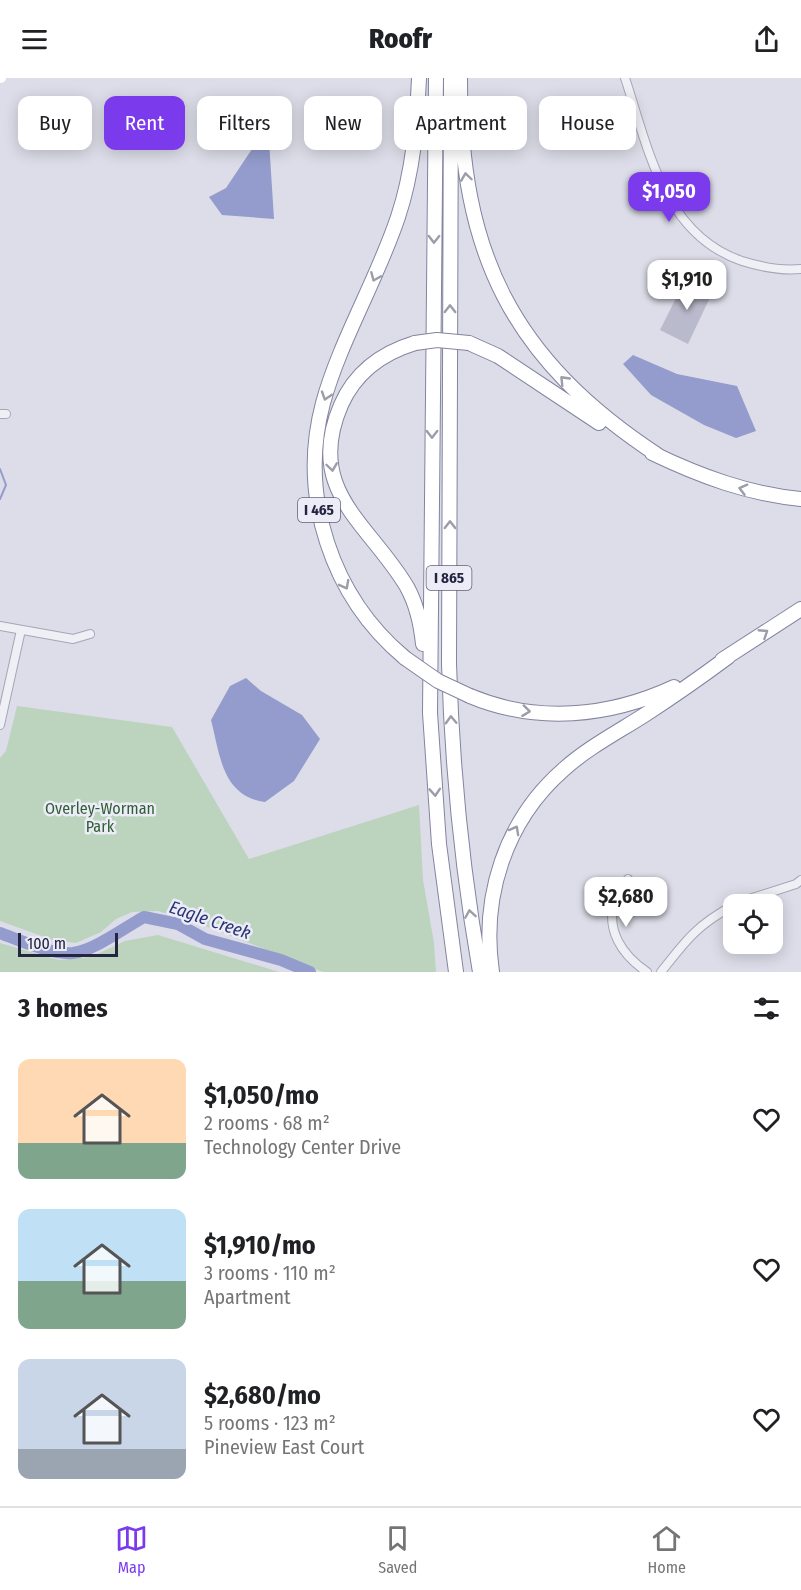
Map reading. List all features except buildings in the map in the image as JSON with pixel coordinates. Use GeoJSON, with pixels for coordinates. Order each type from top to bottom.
{"type":"FeatureCollection","features":[{"type":"Feature","properties":{"kind":"highway","name":"I 465"},"geometry":{"type":"LineString","coordinates":[[419,78],[414,148],[403,202],[384,255],[327,390],[319,422],[315,454],[320,519],[340,575],[369,621],[405,658],[438,681],[470,696],[505,708],[557,714],[599,711],[633,704],[665,691],[728,657],[801,609]]}},
{"type":"Feature","properties":{"kind":"highway","name":"I 865"},"geometry":{"type":"LineString","coordinates":[[436,78],[430,713],[440,854],[456,972]]}},
{"type":"Feature","properties":{"kind":"highway","name":"I 865"},"geometry":{"type":"LineString","coordinates":[[451,78],[450,700],[459,828],[480,972]]}},
{"type":"Feature","properties":{"kind":"highway"},"geometry":{"type":"LineString","coordinates":[[460,78],[465,167],[471,201],[489,263],[510,308],[545,359],[570,387],[607,420],[658,456]]}},
{"type":"Feature","properties":{"kind":"highway"},"geometry":{"type":"LineString","coordinates":[[430,713],[422,631],[417,609],[405,585],[345,505],[337,486],[331,455],[335,422],[349,389],[376,361],[394,350],[415,343],[437,340],[469,343],[498,356],[618,435],[658,456],[723,483],[801,499]]}},
{"type":"Feature","properties":{"kind":"highway"},"geometry":{"type":"LineString","coordinates":[[492,972],[489,930],[497,877],[511,838],[534,801],[549,783],[573,762],[693,683],[728,657]]}},
{"type":"Feature","properties":{"kind":"street"},"geometry":{"type":"LineString","coordinates":[[625,78],[658,180],[671,204],[688,225],[710,244],[736,258],[777,269],[801,269]]}},
{"type":"Feature","properties":{"kind":"street"},"geometry":{"type":"LineString","coordinates":[[0,626],[73,639],[90,633]]}},
{"type":"Feature","properties":{"kind":"street"},"geometry":{"type":"LineString","coordinates":[[0,725],[21,630]]}},
{"type":"Feature","properties":{"kind":"street"},"geometry":{"type":"LineString","coordinates":[[628,879],[615,898],[612,916],[614,933],[621,948],[634,963],[647,972]]}},
{"type":"Feature","properties":{"kind":"street"},"geometry":{"type":"LineString","coordinates":[[766,894],[796,884],[801,880]]}},
{"type":"Feature","properties":{"kind":"street"},"geometry":{"type":"LineString","coordinates":[[661,972],[692,934],[708,919],[723,911]]}},
{"type":"Feature","properties":{"kind":"green space","name":"Overley-Worman Park"},"geometry":{"type":"Polygon","coordinates":[[[17,706],[172,727],[249,859],[419,805],[423,880],[434,943],[436,972],[323,972],[195,922],[158,911],[132,912],[116,919],[101,932],[76,943],[53,940],[0,921],[0,758],[6,751],[17,706]]]}},
{"type":"Feature","properties":{"kind":"green space"},"geometry":{"type":"Polygon","coordinates":[[[158,935],[279,972],[0,972],[0,943],[59,960],[91,957],[125,941],[158,935]]]}},
{"type":"Feature","properties":{"kind":"water"},"geometry":{"type":"Polygon","coordinates":[[[251,150],[270,150],[274,219],[222,215],[209,197],[226,188],[251,150]]]}},
{"type":"Feature","properties":{"kind":"water"},"geometry":{"type":"Polygon","coordinates":[[[633,355],[677,374],[737,386],[756,431],[736,438],[704,425],[651,395],[623,364],[633,355]]]}},
{"type":"Feature","properties":{"kind":"water"},"geometry":{"type":"Polygon","coordinates":[[[246,678],[261,691],[302,715],[320,739],[294,781],[265,802],[240,792],[231,783],[221,760],[211,720],[230,686],[246,678]]]}},
{"type":"Feature","properties":{"kind":"waterway"},"geometry":{"type":"LineString","coordinates":[[0,469],[6,485],[0,499]]}},
{"type":"Feature","properties":{"kind":"waterway","name":"Eagle Creek"},"geometry":{"type":"LineString","coordinates":[[0,933],[46,949],[73,953],[100,943],[144,917],[178,924],[205,939],[281,960],[310,972]]}}]}
